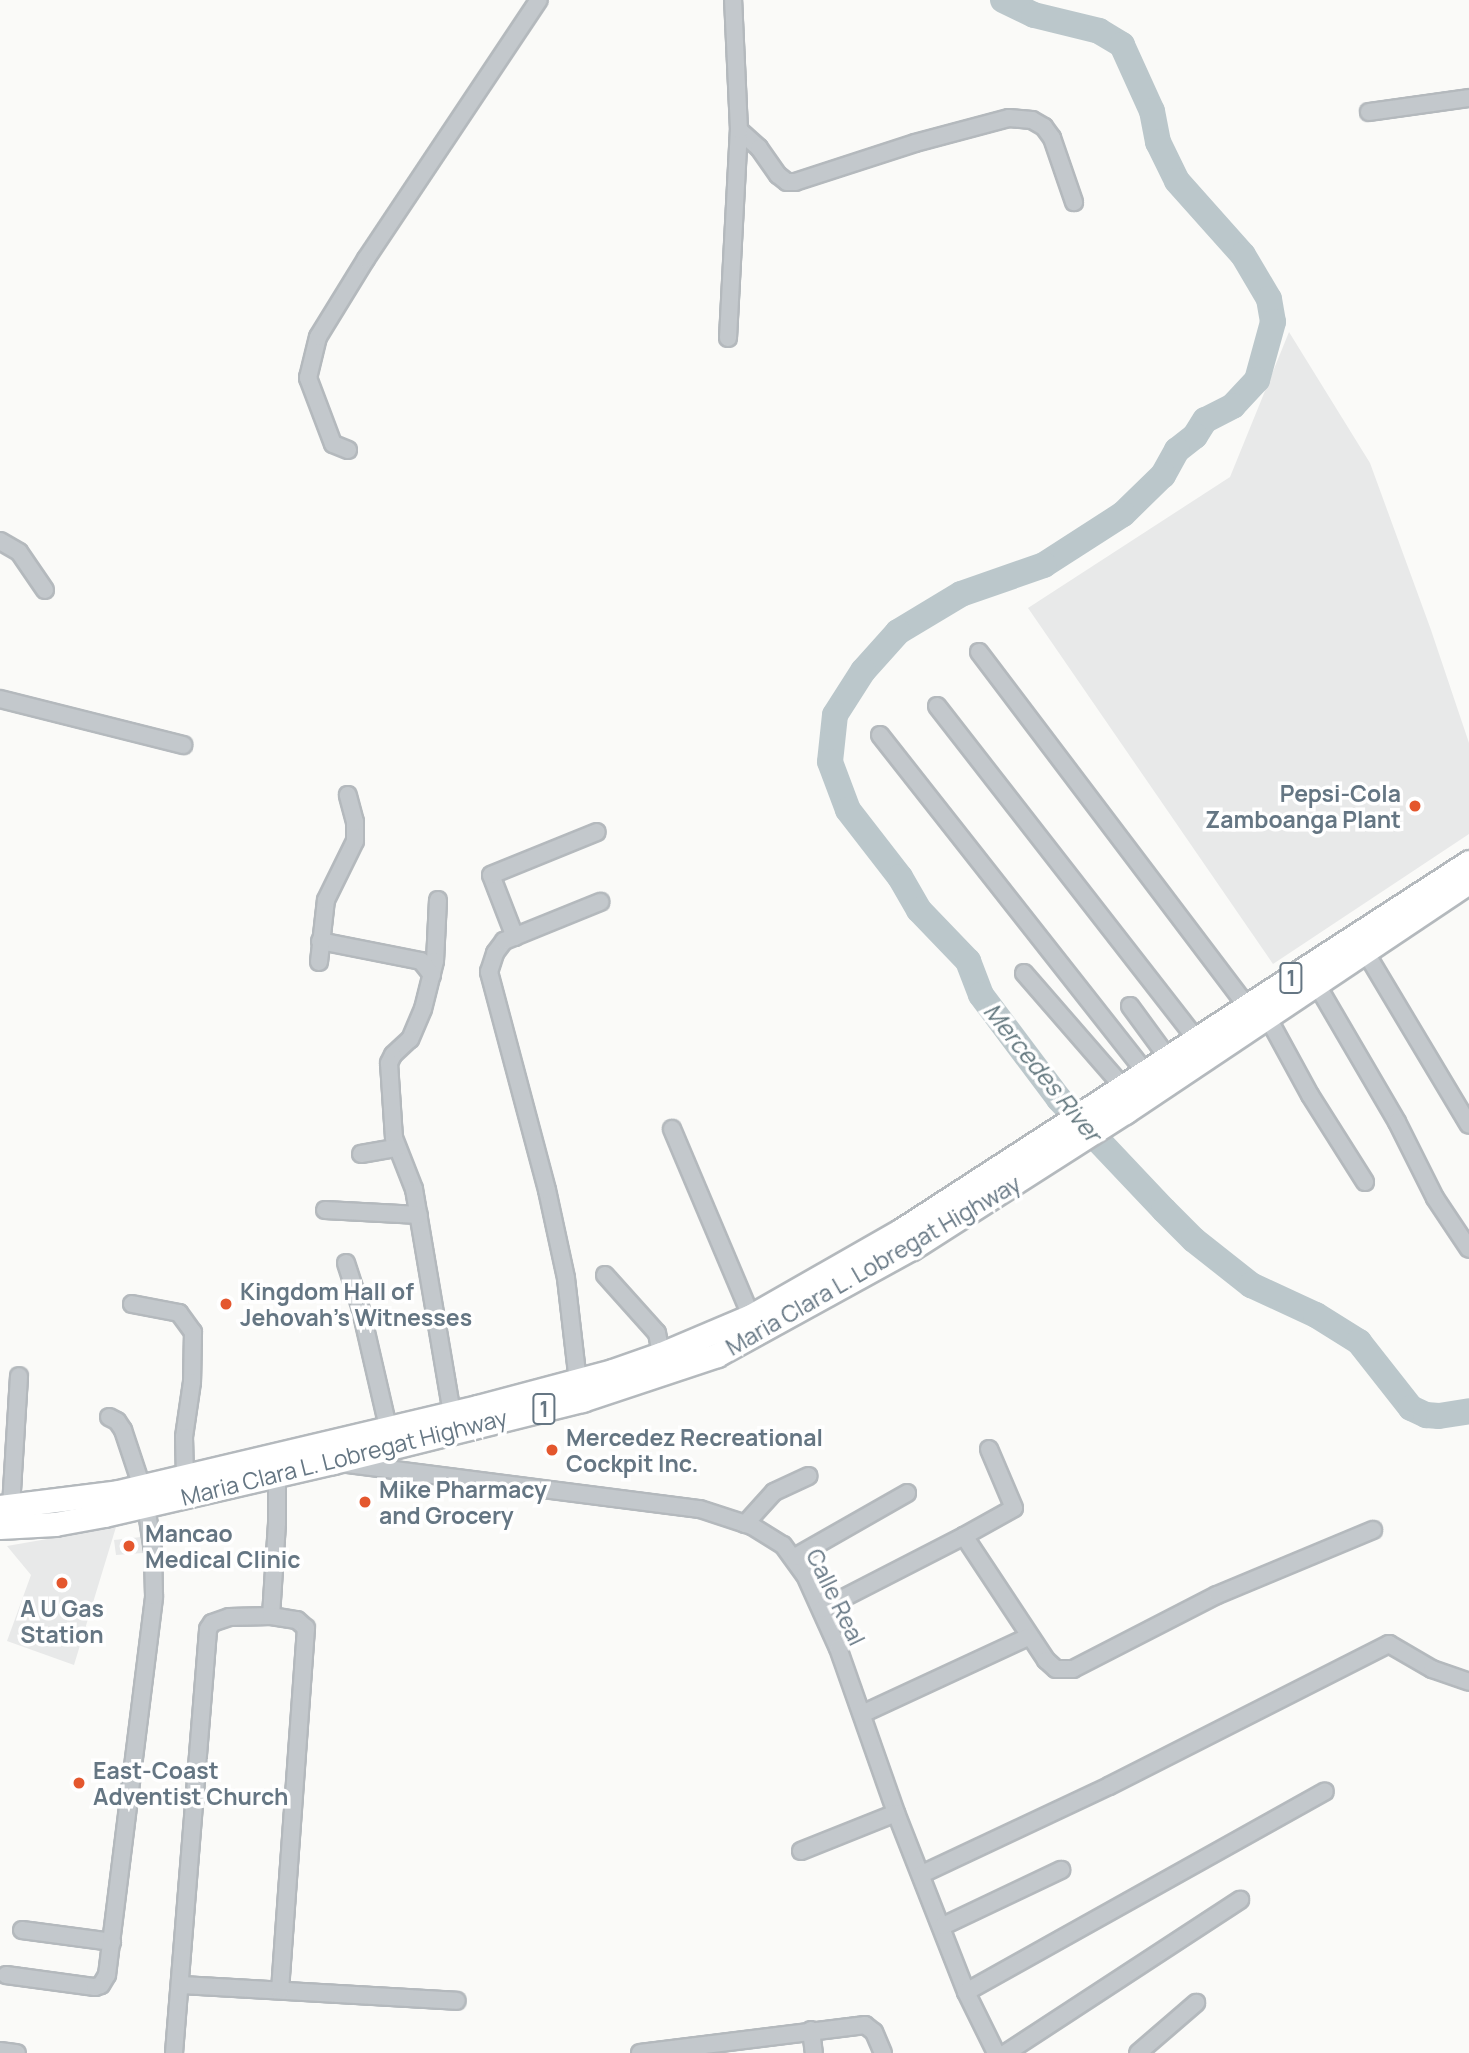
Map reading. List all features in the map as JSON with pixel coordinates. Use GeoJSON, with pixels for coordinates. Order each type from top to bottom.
{"type":"FeatureCollection","features":[{"type":"Feature","properties":{"kind":"highway","name":"Maria Clara L. Lobregat Highway"},"geometry":{"type":"LineString","coordinates":[[1120,1098],[1146,1073],[1168,1058],[1203,1048],[1247,1007],[1469,862]]}},
{"type":"Feature","properties":{"kind":"highway","name":"Maria Clara L. Lobregat Highway"},"geometry":{"type":"LineString","coordinates":[[4,1514],[144,1496],[332,1462],[582,1400],[717,1355],[900,1255],[1120,1098],[1203,1048],[1268,1018],[1469,883]]}},
{"type":"Feature","properties":{"kind":"highway","name":"Maria Clara L. Lobregat Highway"},"geometry":{"type":"LineString","coordinates":[[144,1496],[185,1477],[578,1382],[662,1354],[751,1316],[1036,1156]]}},
{"type":"Feature","properties":{"kind":"street"},"geometry":{"type":"LineString","coordinates":[[348,450],[332,444],[308,378],[318,337],[366,259],[539,0]]}},
{"type":"Feature","properties":{"kind":"street"},"geometry":{"type":"LineString","coordinates":[[728,338],[739,130],[733,0]]}},
{"type":"Feature","properties":{"kind":"street"},"geometry":{"type":"LineString","coordinates":[[1368,112],[1469,98]]}},
{"type":"Feature","properties":{"kind":"street"},"geometry":{"type":"LineString","coordinates":[[739,130],[759,148],[778,175],[787,182],[795,182],[915,143],[1009,118],[1032,120],[1044,127],[1052,138],[1074,202]]}},
{"type":"Feature","properties":{"kind":"street"},"geometry":{"type":"LineString","coordinates":[[0,541],[19,552],[45,590]]}},
{"type":"Feature","properties":{"kind":"street"},"geometry":{"type":"LineString","coordinates":[[979,652],[1247,1007]]}},
{"type":"Feature","properties":{"kind":"street"},"geometry":{"type":"LineString","coordinates":[[0,699],[183,745]]}},
{"type":"Feature","properties":{"kind":"street"},"geometry":{"type":"LineString","coordinates":[[937,706],[1203,1048]]}},
{"type":"Feature","properties":{"kind":"street"},"geometry":{"type":"LineString","coordinates":[[880,736],[1146,1073]]}},
{"type":"Feature","properties":{"kind":"street"},"geometry":{"type":"LineString","coordinates":[[318,962],[326,900],[355,841],[355,822],[348,795]]}},
{"type":"Feature","properties":{"kind":"street"},"geometry":{"type":"LineString","coordinates":[[515,937],[491,875],[597,832]]}},
{"type":"Feature","properties":{"kind":"street"},"geometry":{"type":"LineString","coordinates":[[438,900],[432,975],[416,1029],[389,1063],[396,1148],[414,1189],[452,1413]]}},
{"type":"Feature","properties":{"kind":"street"},"geometry":{"type":"LineString","coordinates":[[578,1382],[566,1278],[548,1190],[489,972],[495,953],[504,942],[600,902]]}},
{"type":"Feature","properties":{"kind":"street"},"geometry":{"type":"LineString","coordinates":[[320,941],[421,961],[432,975]]}},
{"type":"Feature","properties":{"kind":"street"},"geometry":{"type":"LineString","coordinates":[[1366,953],[1469,1125]]}},
{"type":"Feature","properties":{"kind":"street"},"geometry":{"type":"LineString","coordinates":[[1024,973],[1120,1098]]}},
{"type":"Feature","properties":{"kind":"street"},"geometry":{"type":"LineString","coordinates":[[1317,985],[1397,1122],[1435,1198],[1469,1249]]}},
{"type":"Feature","properties":{"kind":"street"},"geometry":{"type":"LineString","coordinates":[[1130,1006],[1168,1058]]}},
{"type":"Feature","properties":{"kind":"street"},"geometry":{"type":"LineString","coordinates":[[1268,1018],[1310,1095],[1365,1182]]}},
{"type":"Feature","properties":{"kind":"street"},"geometry":{"type":"LineString","coordinates":[[672,1129],[751,1316]]}},
{"type":"Feature","properties":{"kind":"street"},"geometry":{"type":"LineString","coordinates":[[361,1154],[396,1148]]}},
{"type":"Feature","properties":{"kind":"street"},"geometry":{"type":"LineString","coordinates":[[325,1210],[419,1215]]}},
{"type":"Feature","properties":{"kind":"street"},"geometry":{"type":"LineString","coordinates":[[346,1263],[360,1306],[388,1427]]}},
{"type":"Feature","properties":{"kind":"street"},"geometry":{"type":"LineString","coordinates":[[605,1275],[657,1332],[662,1354]]}},
{"type":"Feature","properties":{"kind":"street"},"geometry":{"type":"LineString","coordinates":[[132,1304],[179,1313],[193,1332],[192,1382],[184,1437],[185,1477]]}},
{"type":"Feature","properties":{"kind":"street"},"geometry":{"type":"LineString","coordinates":[[4,1514],[19,1376]]}},
{"type":"Feature","properties":{"kind":"street"},"geometry":{"type":"LineString","coordinates":[[6,1975],[101,1985],[107,1975],[154,1596],[153,1551],[144,1496],[123,1430],[117,1421],[109,1417]]}},
{"type":"Feature","properties":{"kind":"street","name":"Calle Real"},"geometry":{"type":"LineString","coordinates":[[302,1449],[332,1462],[644,1500],[719,1513],[766,1533],[795,1557],[822,1609],[896,1813],[967,1992],[996,2053]]}},
{"type":"Feature","properties":{"kind":"street"},"geometry":{"type":"LineString","coordinates":[[822,1609],[1014,1508],[989,1449]]}},
{"type":"Feature","properties":{"kind":"street"},"geometry":{"type":"LineString","coordinates":[[271,1616],[278,1522],[277,1474]]}},
{"type":"Feature","properties":{"kind":"street"},"geometry":{"type":"LineString","coordinates":[[745,1524],[774,1492],[808,1476]]}},
{"type":"Feature","properties":{"kind":"street"},"geometry":{"type":"LineString","coordinates":[[795,1557],[907,1493]]}},
{"type":"Feature","properties":{"kind":"street"},"geometry":{"type":"LineString","coordinates":[[964,1536],[1028,1637],[1056,1669],[1073,1669],[1217,1595],[1373,1530]]}},
{"type":"Feature","properties":{"kind":"street"},"geometry":{"type":"LineString","coordinates":[[174,2053],[208,1629],[212,1622],[229,1616],[271,1616],[303,1623],[307,1638],[280,1990]]}},
{"type":"Feature","properties":{"kind":"street"},"geometry":{"type":"LineString","coordinates":[[862,1714],[1028,1637]]}},
{"type":"Feature","properties":{"kind":"street"},"geometry":{"type":"LineString","coordinates":[[922,1874],[1110,1786],[1390,1644],[1432,1669],[1469,1682]]}},
{"type":"Feature","properties":{"kind":"street"},"geometry":{"type":"LineString","coordinates":[[967,1992],[1325,1791]]}},
{"type":"Feature","properties":{"kind":"street"},"geometry":{"type":"LineString","coordinates":[[800,1851],[896,1813]]}},
{"type":"Feature","properties":{"kind":"street"},"geometry":{"type":"LineString","coordinates":[[943,1926],[1061,1871]]}},
{"type":"Feature","properties":{"kind":"street"},"geometry":{"type":"LineString","coordinates":[[1006,2053],[1240,1900]]}},
{"type":"Feature","properties":{"kind":"street"},"geometry":{"type":"LineString","coordinates":[[22,1930],[112,1942]]}},
{"type":"Feature","properties":{"kind":"street"},"geometry":{"type":"LineString","coordinates":[[181,1985],[457,2001]]}},
{"type":"Feature","properties":{"kind":"street"},"geometry":{"type":"LineString","coordinates":[[1143,2052],[1196,2004]]}},
{"type":"Feature","properties":{"kind":"street"},"geometry":{"type":"LineString","coordinates":[[640,2053],[865,2025],[874,2032],[883,2053]]}},
{"type":"Feature","properties":{"kind":"street"},"geometry":{"type":"LineString","coordinates":[[811,2030],[814,2053]]}},
{"type":"Feature","properties":{"kind":"street"},"geometry":{"type":"LineString","coordinates":[[0,2051],[17,2053]]}},
{"type":"Feature","properties":{"kind":"shaded area"},"geometry":{"type":"Polygon","coordinates":[[[1289,332],[1370,463],[1431,630],[1469,743],[1469,834],[1273,964],[1028,608],[1230,477],[1289,332]]]}},
{"type":"Feature","properties":{"kind":"shaded area"},"geometry":{"type":"Polygon","coordinates":[[[116,1527],[74,1665],[7,1641],[31,1575],[7,1546],[116,1527]]]}},
{"type":"Feature","properties":{"kind":"shaded area","name":"Mancao Medical Clinic"},"geometry":{"type":"Polygon","coordinates":[[[141,1537],[143,1553],[116,1555],[114,1540],[141,1537]]]}},
{"type":"Feature","properties":{"kind":"waterway","name":"Mercedes River"},"geometry":{"type":"LineString","coordinates":[[1003,0],[1034,15],[1099,31],[1122,45],[1152,111],[1158,142],[1177,181],[1243,255],[1269,299],[1273,322],[1257,380],[1233,406],[1205,420],[1195,436],[1177,450],[1163,475],[1123,514],[1044,565],[961,594],[898,632],[863,671],[835,715],[830,762],[848,810],[900,877],[919,910],[968,961],[981,995],[1059,1099],[1164,1210],[1194,1240],[1251,1285],[1316,1315],[1359,1342],[1411,1408],[1426,1415],[1439,1416],[1469,1411]]}},
{"type":"Feature","properties":{"kind":"place","name":"Pepsi-Cola Zamboanga Plant"},"geometry":{"type":"Point","coordinates":[1415,806]}},
{"type":"Feature","properties":{"kind":"place","name":"Kingdom Hall of Jehovah's Witnesses"},"geometry":{"type":"Point","coordinates":[226,1304]}},
{"type":"Feature","properties":{"kind":"place","name":"Mercedez Recreational Cockpit Inc."},"geometry":{"type":"Point","coordinates":[552,1450]}},
{"type":"Feature","properties":{"kind":"place","name":"Mike Pharmacy and Grocery"},"geometry":{"type":"Point","coordinates":[365,1502]}},
{"type":"Feature","properties":{"kind":"place","name":"Mancao Medical Clinic"},"geometry":{"type":"Point","coordinates":[129,1546]}},
{"type":"Feature","properties":{"kind":"place","name":"A U Gas Station"},"geometry":{"type":"Point","coordinates":[62,1583]}},
{"type":"Feature","properties":{"kind":"place","name":"East-Coast Adventist Church"},"geometry":{"type":"Point","coordinates":[79,1783]}}]}
